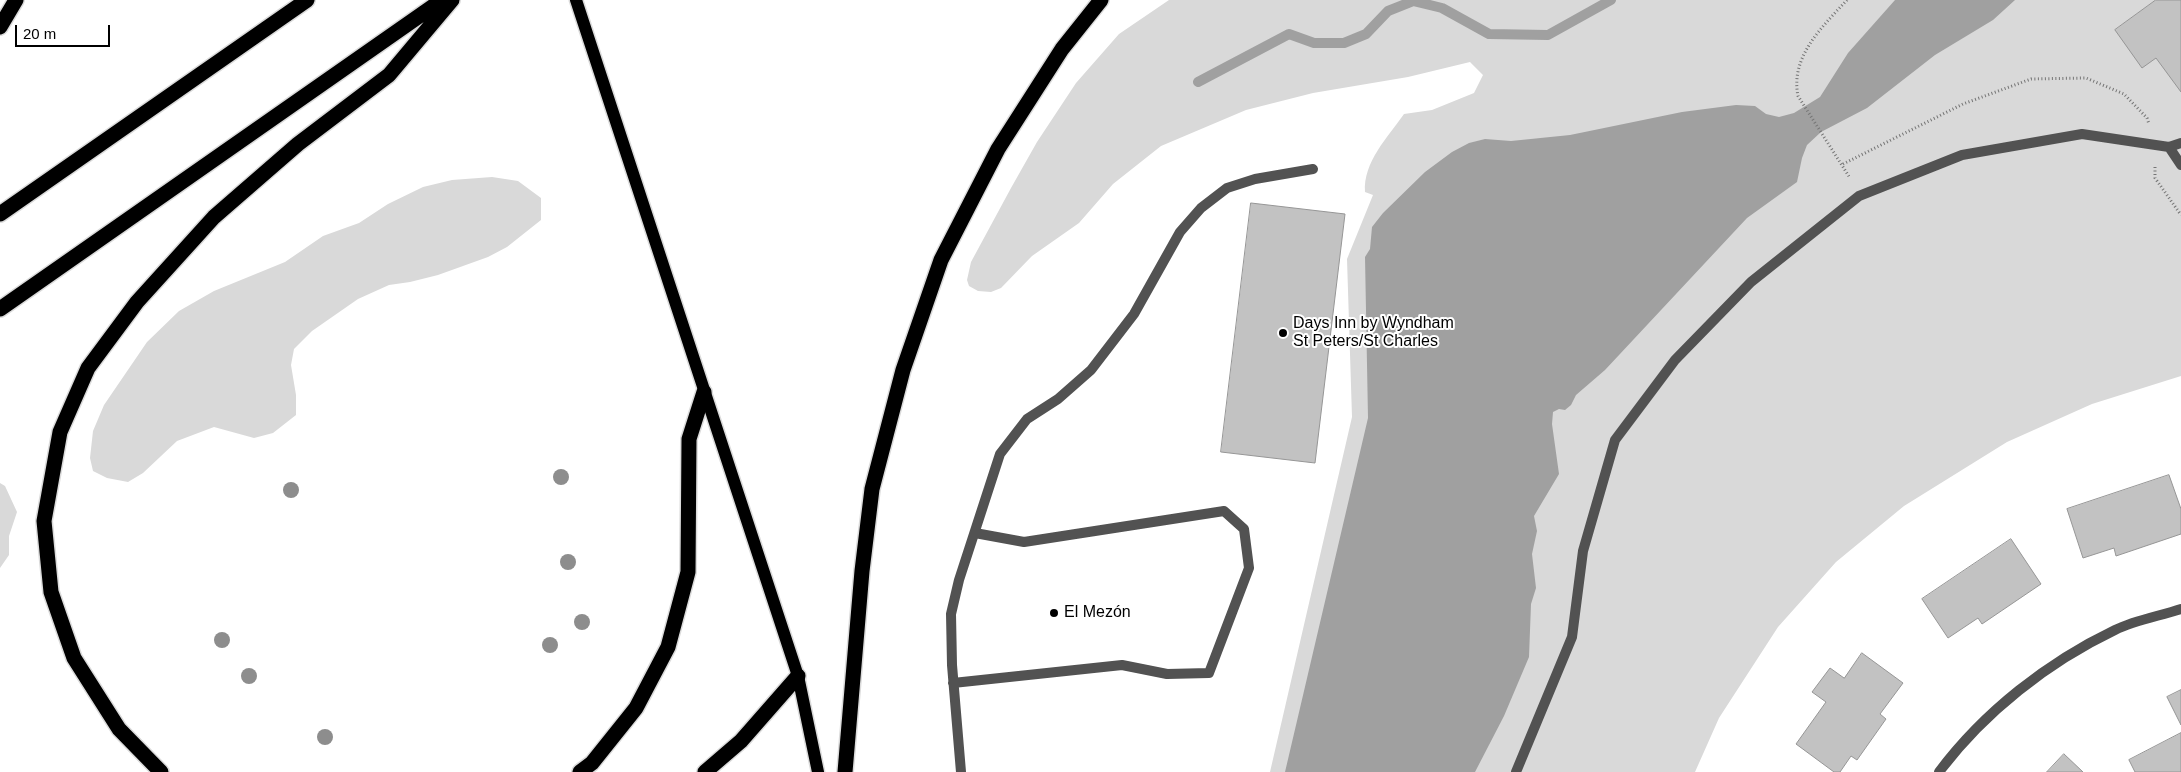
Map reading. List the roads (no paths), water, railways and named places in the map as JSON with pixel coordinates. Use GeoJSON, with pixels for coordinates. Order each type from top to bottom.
{"type":"FeatureCollection","features":[{"type":"Feature","properties":{"kind":"highway"},"geometry":{"type":"LineString","coordinates":[[0,27],[16,0]]}},
{"type":"Feature","properties":{"kind":"highway"},"geometry":{"type":"LineString","coordinates":[[0,214],[307,0]]}},
{"type":"Feature","properties":{"kind":"highway"},"geometry":{"type":"LineString","coordinates":[[0,309],[442,0]]}},
{"type":"Feature","properties":{"kind":"highway"},"geometry":{"type":"LineString","coordinates":[[161,772],[119,729],[74,658],[51,592],[44,521],[60,432],[88,368],[137,302],[201,231],[214,217],[298,144],[389,75],[452,0]]}},
{"type":"Feature","properties":{"kind":"highway"},"geometry":{"type":"LineString","coordinates":[[845,772],[862,571],[872,488],[903,370],[941,260],[998,149],[1062,49],[1101,0]]}},
{"type":"Feature","properties":{"kind":"highway"},"geometry":{"type":"LineString","coordinates":[[580,772],[592,763],[636,708],[668,647],[688,572],[689,439],[704,392]]}},
{"type":"Feature","properties":{"kind":"highway"},"geometry":{"type":"LineString","coordinates":[[705,772],[740,741],[798,676]]}},
{"type":"Feature","properties":{"kind":"main road"},"geometry":{"type":"LineString","coordinates":[[576,0],[798,676],[818,772]]}},
{"type":"Feature","properties":{"kind":"street"},"geometry":{"type":"LineString","coordinates":[[1516,772],[1572,637],[1584,551],[1615,440],[1674,360],[1744,289],[1859,196],[1962,155],[2082,134],[2169,147],[2181,143]]}},
{"type":"Feature","properties":{"kind":"street"},"geometry":{"type":"LineString","coordinates":[[2169,147],[2181,165]]}},
{"type":"Feature","properties":{"kind":"street"},"geometry":{"type":"LineString","coordinates":[[961,772],[953,683],[951,614],[1000,454],[1027,419],[1058,399],[1091,370],[1134,314],[1180,232],[1201,208],[1227,188],[1254,179],[1313,169]]}},
{"type":"Feature","properties":{"kind":"street"},"geometry":{"type":"LineString","coordinates":[[953,683],[1122,665],[1167,674],[1209,674],[1249,568],[1244,529],[1224,511],[1024,542],[975,533]]}},
{"type":"Feature","properties":{"kind":"street"},"geometry":{"type":"LineString","coordinates":[[1939,772],[1961,743],[2045,668],[2117,629],[2181,609]]}},
{"type":"Feature","properties":{"kind":"waterway"},"geometry":{"type":"LineString","coordinates":[[1198,82],[1289,34],[1314,43],[1344,43],[1366,34],[1388,11],[1413,1],[1442,8],[1489,34],[1548,35],[1611,0]]}},
{"type":"Feature","properties":{"kind":"place","name":"Days Inn by Wyndham St Peters/St Charles"},"geometry":{"type":"Point","coordinates":[1283,333]}},
{"type":"Feature","properties":{"kind":"place","name":"El Mezón"},"geometry":{"type":"Point","coordinates":[1054,613]}}]}
